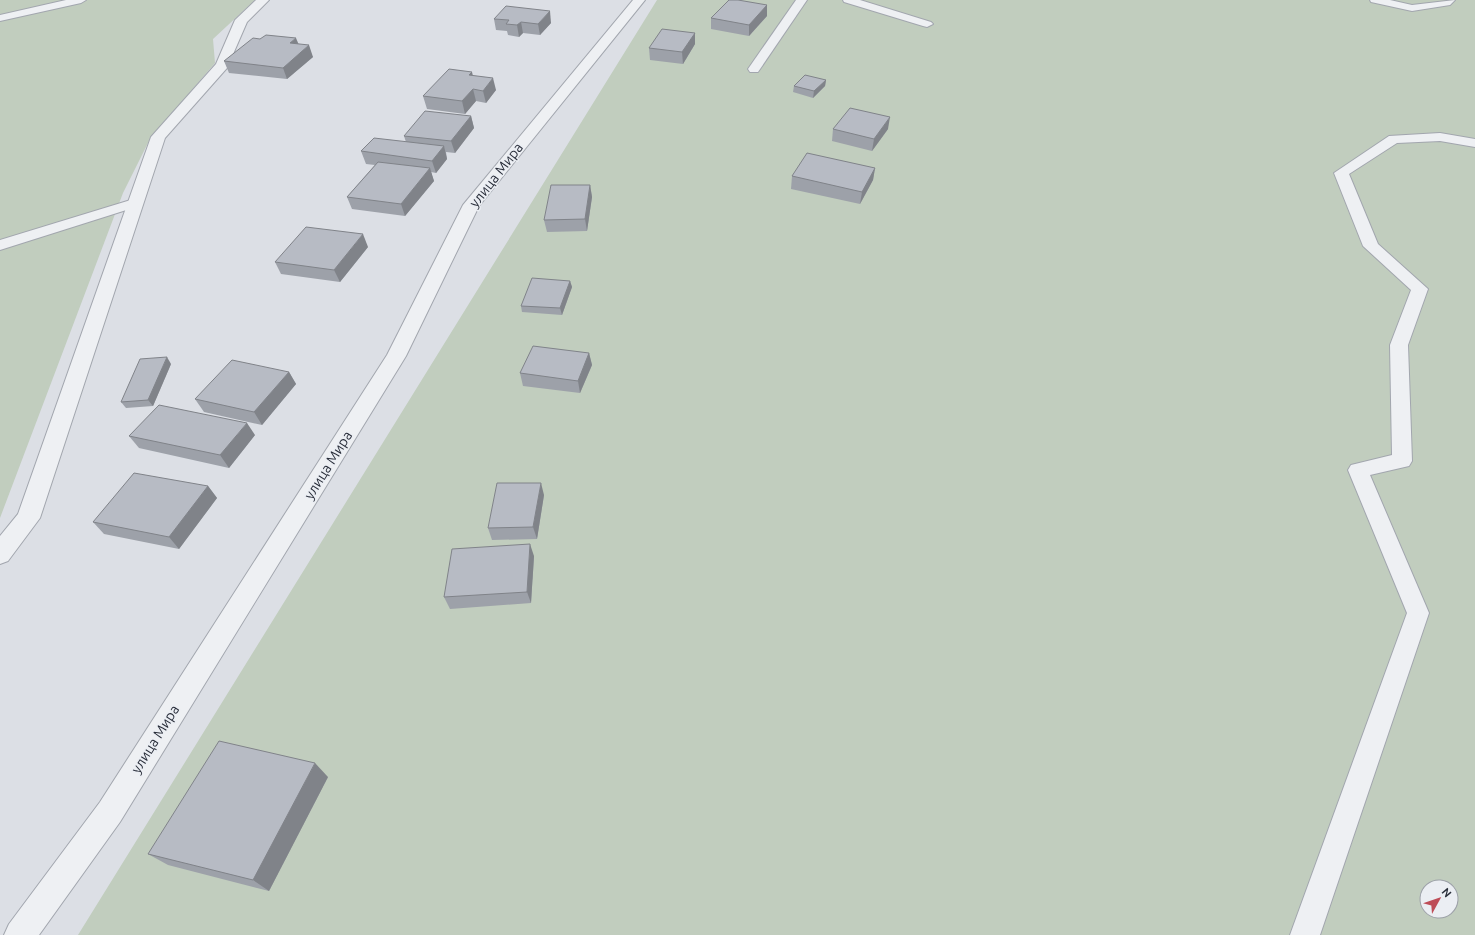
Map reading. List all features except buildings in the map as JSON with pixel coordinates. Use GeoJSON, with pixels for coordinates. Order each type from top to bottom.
{"type":"FeatureCollection","features":[{"type":"Feature","properties":{"kind":"street"},"geometry":{"type":"LineString","coordinates":[[0,554],[28,518],[134,203],[158,137],[222,65],[241,20],[263,0]]}},
{"type":"Feature","properties":{"kind":"street","name":"улица Мира"},"geometry":{"type":"LineString","coordinates":[[20,935],[110,812],[396,356],[471,205],[639,0]]}},
{"type":"Feature","properties":{"kind":"lane"},"geometry":{"type":"LineString","coordinates":[[0,18],[81,0]]}},
{"type":"Feature","properties":{"kind":"lane"},"geometry":{"type":"LineString","coordinates":[[754,69],[802,0]]}},
{"type":"Feature","properties":{"kind":"lane"},"geometry":{"type":"LineString","coordinates":[[848,0],[927,24]]}},
{"type":"Feature","properties":{"kind":"lane"},"geometry":{"type":"LineString","coordinates":[[1375,0],[1412,8],[1450,0]]}},
{"type":"Feature","properties":{"kind":"lane"},"geometry":{"type":"LineString","coordinates":[[1305,935],[1418,613],[1358,470],[1402,461],[1399,345],[1420,289],[1371,246],[1341,173],[1394,139],[1440,137],[1475,143]]}},
{"type":"Feature","properties":{"kind":"lane"},"geometry":{"type":"LineString","coordinates":[[0,245],[134,203]]}},
{"type":"Feature","properties":{"kind":"green space"},"geometry":{"type":"Polygon","coordinates":[[[0,0],[255,0],[213,39],[215,63],[150,139],[123,193],[0,518],[0,0]]]}},
{"type":"Feature","properties":{"kind":"green space"},"geometry":{"type":"Polygon","coordinates":[[[657,0],[1475,0],[1475,935],[78,935],[657,0]]]}}]}
